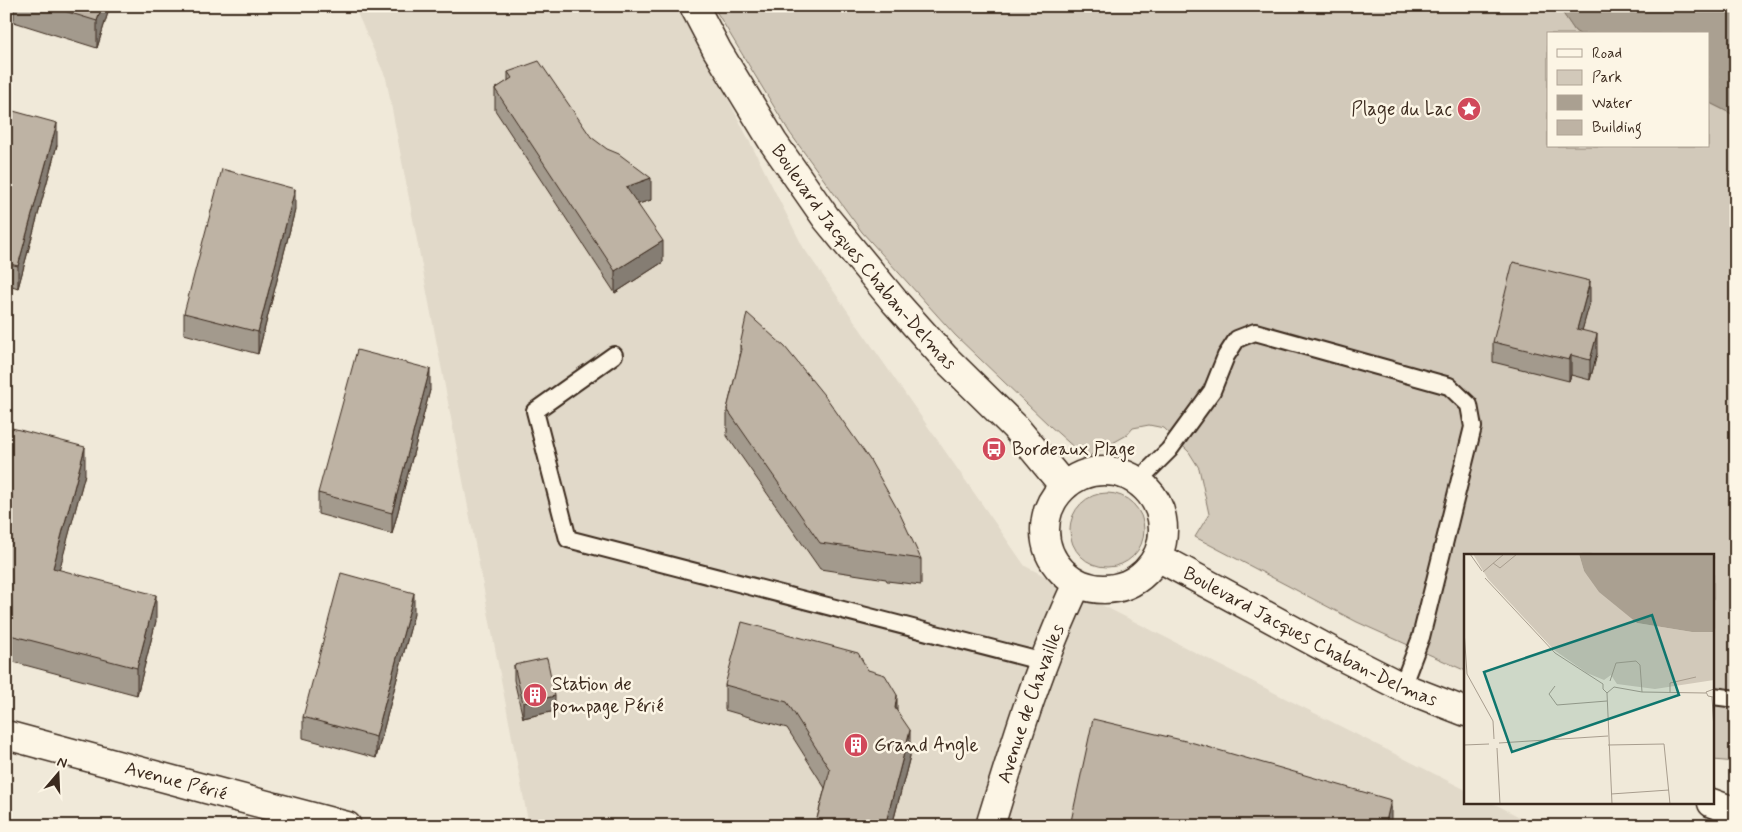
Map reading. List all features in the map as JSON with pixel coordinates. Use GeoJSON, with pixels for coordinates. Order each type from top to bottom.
{"type":"FeatureCollection","features":[{"type":"Feature","properties":{"kind":"main road","name":"Boulevard Jacques Chaban-Delmas"},"geometry":{"type":"LineString","coordinates":[[694,6],[717,50],[773,142],[826,218],[901,309],[945,358],[1015,427],[1064,486]]}},
{"type":"Feature","properties":{"kind":"main road"},"geometry":{"type":"LineString","coordinates":[[1114,471],[1138,482],[1157,502],[1164,529],[1158,556],[1144,575],[1124,587],[1100,590],[1077,584],[1055,565],[1045,538],[1048,510],[1064,486],[1087,473],[1114,471]]}},
{"type":"Feature","properties":{"kind":"main road","name":"Boulevard Jacques Chaban-Delmas"},"geometry":{"type":"LineString","coordinates":[[1158,556],[1335,653],[1402,687],[1464,711]]}},
{"type":"Feature","properties":{"kind":"main road","name":"Avenue de Chavailles"},"geometry":{"type":"LineString","coordinates":[[990,826],[1008,766],[1044,662],[1062,615],[1077,584]]}},
{"type":"Feature","properties":{"kind":"main road","name":"Avenue Périé"},"geometry":{"type":"LineString","coordinates":[[6,735],[206,790],[347,826]]}},
{"type":"Feature","properties":{"kind":"main road"},"geometry":{"type":"LineString","coordinates":[[1714,804],[1736,812]]}},
{"type":"Feature","properties":{"kind":"lane"},"geometry":{"type":"LineString","coordinates":[[1138,482],[1169,450],[1212,391],[1226,356],[1237,339],[1256,332],[1449,386],[1469,404],[1473,428],[1421,637],[1402,687]]}},
{"type":"Feature","properties":{"kind":"lane"},"geometry":{"type":"LineString","coordinates":[[614,355],[535,411],[568,539],[1044,662]]}},
{"type":"Feature","properties":{"kind":"lane"},"geometry":{"type":"LineString","coordinates":[[1714,696],[1736,699]]}},
{"type":"Feature","properties":{"kind":"shaded area"},"geometry":{"type":"Polygon","coordinates":[[[354,6],[681,6],[803,247],[1025,566],[1464,789],[1464,804],[1495,804],[1537,826],[529,826],[386,78],[354,6]]]}},
{"type":"Feature","properties":{"kind":"green space"},"geometry":{"type":"Polygon","coordinates":[[[713,6],[1558,6],[1577,32],[1547,32],[1547,148],[1710,148],[1710,103],[1736,116],[1736,762],[1714,760],[1714,554],[1464,554],[1464,670],[1357,622],[1195,537],[1209,514],[1199,468],[1189,452],[1164,428],[1149,425],[1133,428],[1127,435],[1086,458],[955,335],[862,232],[790,133],[713,6]]]}},
{"type":"Feature","properties":{"kind":"green space"},"geometry":{"type":"Polygon","coordinates":[[[1100,493],[1114,493],[1128,499],[1138,509],[1144,523],[1144,537],[1138,551],[1128,561],[1114,567],[1100,567],[1086,561],[1076,551],[1070,537],[1070,523],[1076,509],[1086,499],[1100,493]]]}},
{"type":"Feature","properties":{"kind":"water"},"geometry":{"type":"Polygon","coordinates":[[[1558,6],[1736,6],[1736,116],[1710,103],[1710,32],[1575,31],[1558,6]]]}},
{"type":"Feature","properties":{"kind":"building"},"geometry":{"type":"Polygon","coordinates":[[[48,6],[102,6],[97,21],[48,6]]]}},
{"type":"Feature","properties":{"kind":"building"},"geometry":{"type":"Polygon","coordinates":[[[539,61],[591,137],[607,149],[619,154],[651,178],[626,187],[663,241],[615,271],[495,89],[512,78],[508,72],[539,61]]]}},
{"type":"Feature","properties":{"kind":"building"},"geometry":{"type":"Polygon","coordinates":[[[6,109],[57,123],[18,266],[6,263],[6,109]]]}},
{"type":"Feature","properties":{"kind":"building"},"geometry":{"type":"Polygon","coordinates":[[[222,169],[295,189],[258,332],[184,313],[222,169]]]}},
{"type":"Feature","properties":{"kind":"building"},"geometry":{"type":"Polygon","coordinates":[[[1513,262],[1590,281],[1577,329],[1597,334],[1590,360],[1571,355],[1569,360],[1493,342],[1513,262]]]}},
{"type":"Feature","properties":{"kind":"building"},"geometry":{"type":"Polygon","coordinates":[[[747,313],[785,347],[828,400],[870,460],[900,514],[921,559],[820,543],[727,409],[742,349],[740,345],[747,313]]]}},
{"type":"Feature","properties":{"kind":"building"},"geometry":{"type":"Polygon","coordinates":[[[357,350],[430,369],[392,513],[318,493],[357,350]]]}},
{"type":"Feature","properties":{"kind":"building"},"geometry":{"type":"Polygon","coordinates":[[[12,428],[85,447],[53,568],[156,595],[137,668],[6,634],[6,448],[12,428]]]}},
{"type":"Feature","properties":{"kind":"building"},"geometry":{"type":"Polygon","coordinates":[[[341,573],[414,593],[376,737],[303,717],[341,573]]]}},
{"type":"Feature","properties":{"kind":"building","name":"Grand Angle"},"geometry":{"type":"Polygon","coordinates":[[[742,622],[858,653],[868,670],[885,675],[897,695],[895,708],[910,730],[885,826],[815,826],[830,770],[787,702],[725,685],[742,622]]]}},
{"type":"Feature","properties":{"kind":"building"},"geometry":{"type":"Polygon","coordinates":[[[547,658],[555,696],[523,703],[514,665],[547,658]]]}},
{"type":"Feature","properties":{"kind":"building"},"geometry":{"type":"Polygon","coordinates":[[[1093,719],[1194,743],[1391,800],[1385,826],[1070,826],[1093,719]]]}},
{"type":"Feature","properties":{"kind":"place","name":"Plage du Lac"},"geometry":{"type":"Point","coordinates":[1469,109]}},
{"type":"Feature","properties":{"kind":"place","name":"Bordeaux Plage"},"geometry":{"type":"Point","coordinates":[994,449]}},
{"type":"Feature","properties":{"kind":"place","name":"Station de pompage Périé"},"geometry":{"type":"Point","coordinates":[535,695]}},
{"type":"Feature","properties":{"kind":"place","name":"Grand Angle"},"geometry":{"type":"Point","coordinates":[856,745]}}]}
